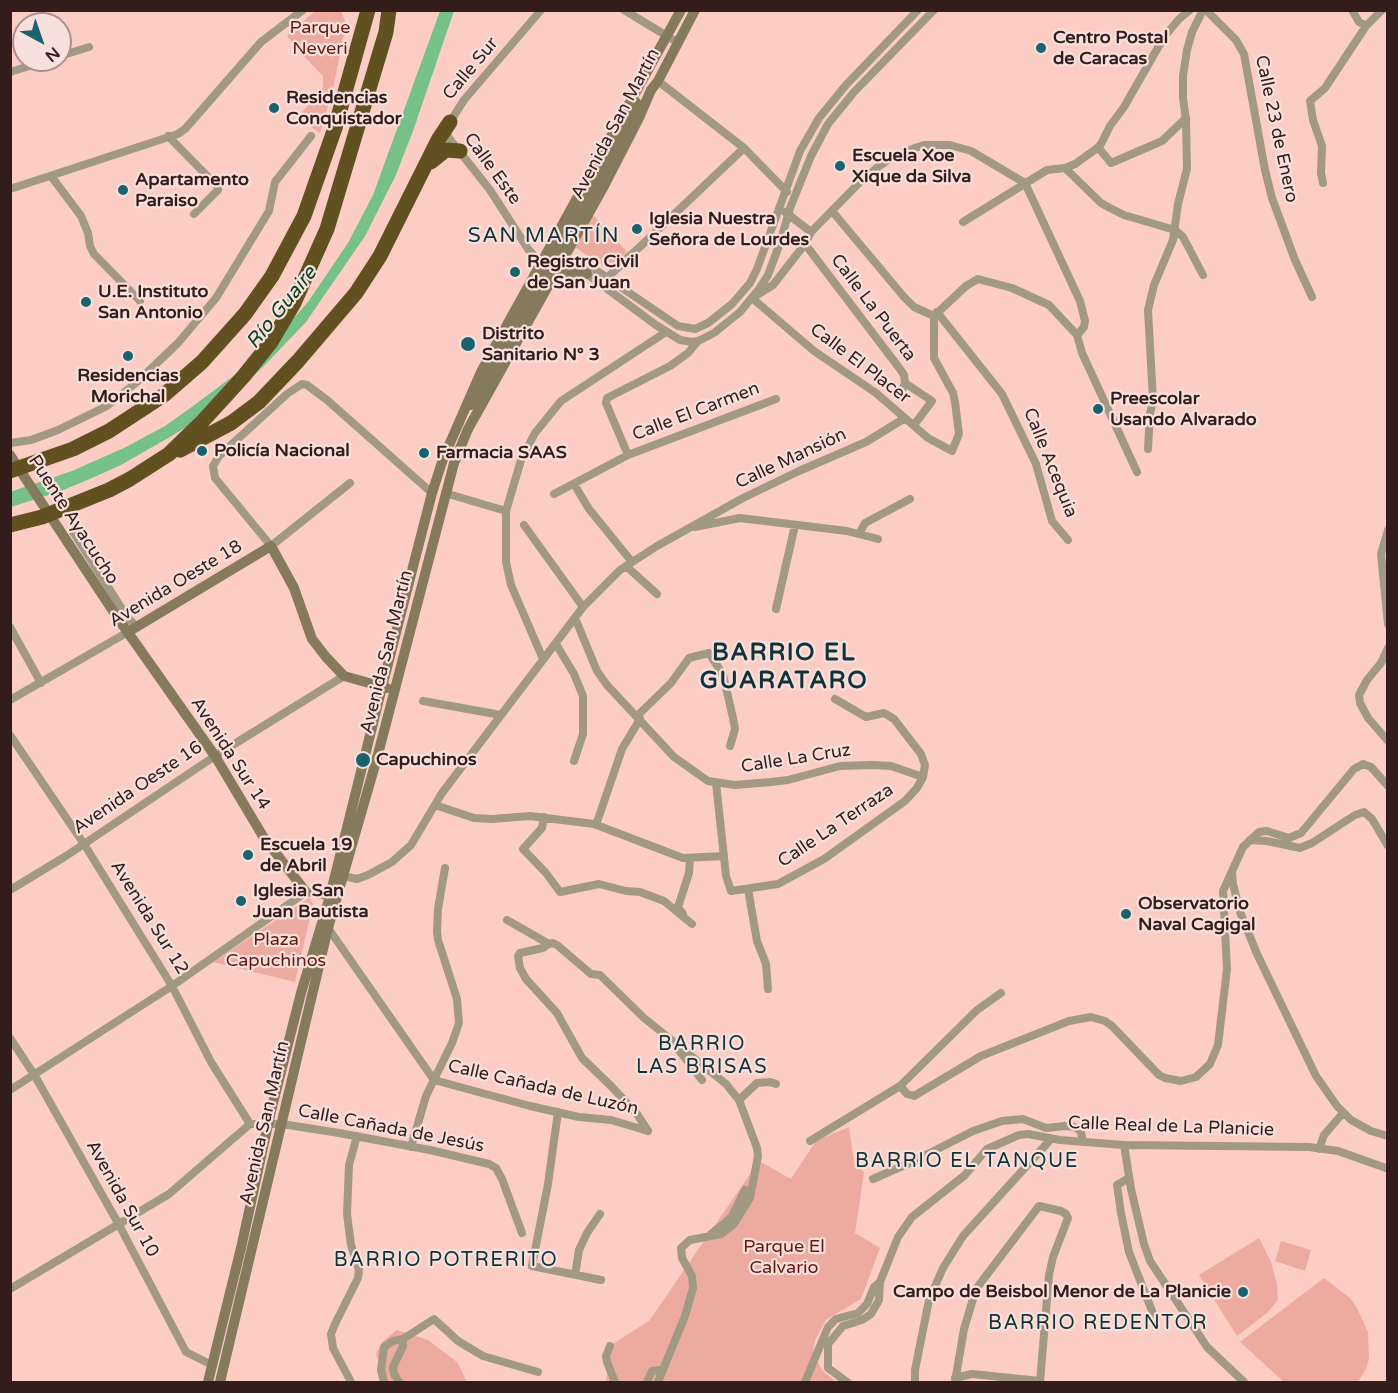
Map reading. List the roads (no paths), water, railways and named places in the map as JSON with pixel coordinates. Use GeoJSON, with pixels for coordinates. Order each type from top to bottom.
{"type":"FeatureCollection","features":[{"type":"Feature","properties":{"kind":"highway"},"geometry":{"type":"LineString","coordinates":[[346,85],[357,10]]}},
{"type":"Feature","properties":{"kind":"highway"},"geometry":{"type":"LineString","coordinates":[[10,471],[73,449],[129,418],[164,395],[187,375],[238,323],[272,276],[304,216],[335,128],[368,10]]}},
{"type":"Feature","properties":{"kind":"highway"},"geometry":{"type":"LineString","coordinates":[[387,32],[389,10]]}},
{"type":"Feature","properties":{"kind":"highway"},"geometry":{"type":"LineString","coordinates":[[169,454],[243,377],[271,342],[307,277],[331,219],[387,32],[398,10]]}},
{"type":"Feature","properties":{"kind":"highway"},"geometry":{"type":"LineString","coordinates":[[10,525],[42,517],[110,490],[169,454],[194,443],[242,415],[259,402],[298,361],[365,281],[380,256],[438,140],[450,122]]}},
{"type":"Feature","properties":{"kind":"highway"},"geometry":{"type":"LineString","coordinates":[[425,169],[446,150],[460,151]]}},
{"type":"Feature","properties":{"kind":"main road","name":"Avenida San Martín"},"geometry":{"type":"LineString","coordinates":[[208,1383],[301,993],[333,897],[343,876],[377,758],[445,493],[468,429],[639,118],[651,90],[658,81],[681,10]]}},
{"type":"Feature","properties":{"kind":"main road","name":"Avenida San Martín"},"geometry":{"type":"LineString","coordinates":[[220,1383],[328,928],[333,897],[382,687],[432,493],[473,386],[645,77],[695,10]]}},
{"type":"Feature","properties":{"kind":"main road"},"geometry":{"type":"LineString","coordinates":[[630,118],[645,77]]}},
{"type":"Feature","properties":{"kind":"main road"},"geometry":{"type":"LineString","coordinates":[[452,437],[482,387],[630,118],[651,90]]}},
{"type":"Feature","properties":{"kind":"main road"},"geometry":{"type":"LineString","coordinates":[[550,282],[563,274],[587,274]]}},
{"type":"Feature","properties":{"kind":"main road"},"geometry":{"type":"LineString","coordinates":[[468,429],[482,387]]}},
{"type":"Feature","properties":{"kind":"main road","name":"Puente Ayacucho"},"geometry":{"type":"LineString","coordinates":[[10,455],[117,617],[133,629]]}},
{"type":"Feature","properties":{"kind":"main road"},"geometry":{"type":"LineString","coordinates":[[271,546],[294,588],[312,639],[326,657],[344,676],[394,689]]}},
{"type":"Feature","properties":{"kind":"main road","name":"Avenida Oeste 18"},"geometry":{"type":"LineString","coordinates":[[133,629],[271,546]]}},
{"type":"Feature","properties":{"kind":"main road","name":"Avenida Sur 14"},"geometry":{"type":"LineString","coordinates":[[133,629],[215,756],[264,838],[306,892]]}},
{"type":"Feature","properties":{"kind":"street"},"geometry":{"type":"LineString","coordinates":[[10,189],[178,134],[185,129],[261,42],[303,10]]}},
{"type":"Feature","properties":{"kind":"street","name":"Calle Sur"},"geometry":{"type":"LineString","coordinates":[[450,122],[464,100],[541,10]]}},
{"type":"Feature","properties":{"kind":"street"},"geometry":{"type":"LineString","coordinates":[[624,10],[672,40]]}},
{"type":"Feature","properties":{"kind":"street"},"geometry":{"type":"LineString","coordinates":[[542,261],[580,261],[678,326],[695,329],[701,327],[732,304],[750,283],[763,256],[784,190],[800,151],[819,118],[846,85],[918,10]]}},
{"type":"Feature","properties":{"kind":"street"},"geometry":{"type":"LineString","coordinates":[[561,261],[587,274],[666,332],[687,342],[698,341],[724,325],[752,298],[768,275],[811,156],[828,124],[871,75],[934,10]]}},
{"type":"Feature","properties":{"kind":"street"},"geometry":{"type":"LineString","coordinates":[[963,222],[1052,168],[1065,168],[1075,164],[1098,147],[1128,101],[1155,51],[1179,19],[1190,10]]}},
{"type":"Feature","properties":{"kind":"street"},"geometry":{"type":"LineString","coordinates":[[1148,449],[1153,400],[1148,310],[1154,285],[1173,240],[1187,169],[1183,91],[1187,50],[1192,32],[1205,10]]}},
{"type":"Feature","properties":{"kind":"street","name":"Calle 23 de Enero"},"geometry":{"type":"LineString","coordinates":[[1205,10],[1231,35],[1244,54],[1270,192],[1284,233],[1312,297]]}},
{"type":"Feature","properties":{"kind":"street"},"geometry":{"type":"LineString","coordinates":[[1352,10],[1359,22],[1366,26]]}},
{"type":"Feature","properties":{"kind":"street"},"geometry":{"type":"LineString","coordinates":[[1323,183],[1322,146],[1313,120],[1310,101],[1325,88],[1366,26],[1382,10]]}},
{"type":"Feature","properties":{"kind":"street"},"geometry":{"type":"LineString","coordinates":[[72,52],[89,47]]}},
{"type":"Feature","properties":{"kind":"street"},"geometry":{"type":"LineString","coordinates":[[658,81],[744,148],[794,199]]}},
{"type":"Feature","properties":{"kind":"street"},"geometry":{"type":"LineString","coordinates":[[1098,147],[1111,163],[1162,141],[1186,118]]}},
{"type":"Feature","properties":{"kind":"street","name":"Calle Este"},"geometry":{"type":"LineString","coordinates":[[450,122],[448,137],[490,190],[528,249],[542,261]]}},
{"type":"Feature","properties":{"kind":"street"},"geometry":{"type":"LineString","coordinates":[[168,136],[218,187],[218,190],[194,214]]}},
{"type":"Feature","properties":{"kind":"street"},"geometry":{"type":"LineString","coordinates":[[12,442],[31,440],[58,430],[107,406],[137,382],[178,343],[216,298],[269,211],[275,182],[311,136]]}},
{"type":"Feature","properties":{"kind":"street"},"geometry":{"type":"LineString","coordinates":[[752,298],[773,285],[805,244],[811,232],[861,181],[883,164],[904,152],[924,145],[951,145],[965,149],[1025,183],[1080,301],[1085,321],[1077,335]]}},
{"type":"Feature","properties":{"kind":"street"},"geometry":{"type":"LineString","coordinates":[[607,278],[744,148]]}},
{"type":"Feature","properties":{"kind":"street"},"geometry":{"type":"LineString","coordinates":[[1065,168],[1101,203],[1124,215],[1175,230],[1183,237],[1203,275]]}},
{"type":"Feature","properties":{"kind":"street"},"geometry":{"type":"LineString","coordinates":[[51,176],[81,216],[94,254],[140,301]]}},
{"type":"Feature","properties":{"kind":"street"},"geometry":{"type":"LineString","coordinates":[[780,207],[811,232]]}},
{"type":"Feature","properties":{"kind":"street"},"geometry":{"type":"LineString","coordinates":[[832,211],[914,307],[935,314],[966,286],[978,279],[1012,288],[1049,304],[1077,335],[1082,353],[1137,472]]}},
{"type":"Feature","properties":{"kind":"street","name":"Calle La Puerta"},"geometry":{"type":"LineString","coordinates":[[805,244],[904,375],[905,383],[900,395]]}},
{"type":"Feature","properties":{"kind":"street","name":"Calle El Placer"},"geometry":{"type":"LineString","coordinates":[[752,298],[814,351],[876,393],[928,438],[952,451],[959,434],[956,402],[934,358],[935,314]]}},
{"type":"Feature","properties":{"kind":"street","name":"Calle Acequia"},"geometry":{"type":"LineString","coordinates":[[935,314],[1002,394],[1036,464],[1052,521],[1068,540]]}},
{"type":"Feature","properties":{"kind":"street"},"geometry":{"type":"LineString","coordinates":[[543,659],[507,575],[505,531],[514,481],[535,433],[561,401],[666,332]]}},
{"type":"Feature","properties":{"kind":"street","name":"Calle El Carmen"},"geometry":{"type":"LineString","coordinates":[[628,455],[606,403],[607,398],[670,366],[688,353],[698,341]]}},
{"type":"Feature","properties":{"kind":"street"},"geometry":{"type":"LineString","coordinates":[[905,383],[932,401],[914,425]]}},
{"type":"Feature","properties":{"kind":"street"},"geometry":{"type":"LineString","coordinates":[[271,546],[215,478],[213,466],[219,456],[297,386],[307,385],[432,493]]}},
{"type":"Feature","properties":{"kind":"street","name":"Calle El Carmen"},"geometry":{"type":"LineString","coordinates":[[554,494],[628,455],[776,399]]}},
{"type":"Feature","properties":{"kind":"street","name":"Calle Mansión"},"geometry":{"type":"LineString","coordinates":[[343,876],[357,879],[392,862],[411,845],[435,805],[583,606],[629,564],[689,527],[769,485],[866,442],[905,418]]}},
{"type":"Feature","properties":{"kind":"street","name":"Avenida Oeste 18"},"geometry":{"type":"LineString","coordinates":[[271,546],[350,483]]}},
{"type":"Feature","properties":{"kind":"street"},"geometry":{"type":"LineString","coordinates":[[574,484],[629,564],[657,594]]}},
{"type":"Feature","properties":{"kind":"street"},"geometry":{"type":"LineString","coordinates":[[445,493],[507,511]]}},
{"type":"Feature","properties":{"kind":"street"},"geometry":{"type":"LineString","coordinates":[[859,534],[865,523],[910,499]]}},
{"type":"Feature","properties":{"kind":"street"},"geometry":{"type":"LineString","coordinates":[[689,527],[740,518],[859,534],[879,539]]}},
{"type":"Feature","properties":{"kind":"street"},"geometry":{"type":"LineString","coordinates":[[524,525],[583,606]]}},
{"type":"Feature","properties":{"kind":"street"},"geometry":{"type":"LineString","coordinates":[[776,609],[795,525]]}},
{"type":"Feature","properties":{"kind":"street"},"geometry":{"type":"LineString","coordinates":[[72,530],[133,629]]}},
{"type":"Feature","properties":{"kind":"street"},"geometry":{"type":"LineString","coordinates":[[1388,530],[1381,554],[1388,624]]}},
{"type":"Feature","properties":{"kind":"street","name":"Calle La Cruz"},"geometry":{"type":"LineString","coordinates":[[575,618],[602,680],[682,764],[700,777],[716,783],[735,785],[771,782],[850,765],[891,766],[923,777]]}},
{"type":"Feature","properties":{"kind":"street"},"geometry":{"type":"LineString","coordinates":[[10,627],[40,683]]}},
{"type":"Feature","properties":{"kind":"street","name":"Avenida Oeste 18"},"geometry":{"type":"LineString","coordinates":[[10,700],[133,629]]}},
{"type":"Feature","properties":{"kind":"street"},"geometry":{"type":"LineString","coordinates":[[556,644],[574,674],[583,696],[582,734],[574,761]]}},
{"type":"Feature","properties":{"kind":"street"},"geometry":{"type":"LineString","coordinates":[[1388,648],[1381,663],[1367,680],[1359,695],[1360,704],[1368,718],[1388,741]]}},
{"type":"Feature","properties":{"kind":"street"},"geometry":{"type":"LineString","coordinates":[[596,825],[622,749],[639,717],[671,683],[689,658],[709,653],[723,675],[735,729],[730,746]]}},
{"type":"Feature","properties":{"kind":"street","name":"Avenida Oeste 16"},"geometry":{"type":"LineString","coordinates":[[10,890],[84,844],[215,756],[344,676]]}},
{"type":"Feature","properties":{"kind":"street"},"geometry":{"type":"LineString","coordinates":[[835,699],[866,717],[884,713],[899,724],[924,761],[923,777]]}},
{"type":"Feature","properties":{"kind":"street"},"geometry":{"type":"LineString","coordinates":[[423,701],[501,715]]}},
{"type":"Feature","properties":{"kind":"street","name":"Avenida Sur 12"},"geometry":{"type":"LineString","coordinates":[[10,735],[84,844],[172,986],[211,1062],[250,1124]]}},
{"type":"Feature","properties":{"kind":"street"},"geometry":{"type":"LineString","coordinates":[[900,1086],[907,1094],[914,1096],[981,1056],[1069,1021],[1091,1017],[1105,1021],[1112,1026],[1159,1075],[1181,1081],[1196,1077],[1203,1072],[1215,1056],[1222,1026],[1227,969],[1222,898],[1224,886],[1239,854],[1255,834],[1263,831],[1289,838],[1301,833],[1354,769],[1362,764],[1371,766],[1388,786]]}},
{"type":"Feature","properties":{"kind":"street","name":"Calle La Terraza"},"geometry":{"type":"LineString","coordinates":[[724,856],[726,876],[731,891],[778,884],[824,858],[904,801],[917,788],[923,777]]}},
{"type":"Feature","properties":{"kind":"street"},"geometry":{"type":"LineString","coordinates":[[435,805],[474,818],[544,818],[596,825],[673,855],[690,858],[724,856],[716,783]]}},
{"type":"Feature","properties":{"kind":"street"},"geometry":{"type":"LineString","coordinates":[[1250,840],[1300,848],[1312,843],[1355,814],[1364,812],[1372,819],[1388,846]]}},
{"type":"Feature","properties":{"kind":"street"},"geometry":{"type":"LineString","coordinates":[[544,818],[542,828],[523,849],[560,892],[599,884],[640,892],[657,897],[690,922],[678,907],[689,873],[690,858]]}},
{"type":"Feature","properties":{"kind":"street"},"geometry":{"type":"LineString","coordinates":[[411,1147],[426,1096],[452,1043],[459,1023],[457,999],[438,940],[438,909],[445,868]]}},
{"type":"Feature","properties":{"kind":"street"},"geometry":{"type":"LineString","coordinates":[[1232,872],[1240,912],[1307,1060],[1323,1087],[1343,1113],[1360,1126],[1388,1136]]}},
{"type":"Feature","properties":{"kind":"street"},"geometry":{"type":"LineString","coordinates":[[748,889],[756,941],[766,964],[768,989]]}},
{"type":"Feature","properties":{"kind":"street"},"geometry":{"type":"LineString","coordinates":[[10,1090],[172,986],[306,892],[333,897]]}},
{"type":"Feature","properties":{"kind":"street"},"geometry":{"type":"LineString","coordinates":[[507,920],[549,944],[557,945],[591,974],[600,975],[636,1011],[726,1084],[739,1100],[758,1156],[750,1198],[734,1224],[721,1234],[690,1240],[681,1248],[682,1258],[692,1276],[693,1288],[685,1316],[658,1383]]}},
{"type":"Feature","properties":{"kind":"street","name":"Calle Cañada de Luzón"},"geometry":{"type":"LineString","coordinates":[[328,928],[434,1080],[558,1112],[579,1117],[611,1120],[648,1131],[637,1114],[582,1058],[557,1013],[526,979],[520,968],[518,956],[520,953],[543,948],[549,944]]}},
{"type":"Feature","properties":{"kind":"street"},"geometry":{"type":"LineString","coordinates":[[810,1141],[900,1086],[977,1010],[1001,993]]}},
{"type":"Feature","properties":{"kind":"street","name":"Avenida Sur 10"},"geometry":{"type":"LineString","coordinates":[[10,1038],[35,1076],[118,1223],[186,1352],[212,1365]]}},
{"type":"Feature","properties":{"kind":"street"},"geometry":{"type":"LineString","coordinates":[[673,1041],[702,1080]]}},
{"type":"Feature","properties":{"kind":"street"},"geometry":{"type":"LineString","coordinates":[[739,1100],[757,1083],[776,1084]]}},
{"type":"Feature","properties":{"kind":"street"},"geometry":{"type":"LineString","coordinates":[[558,1112],[548,1184],[532,1266],[601,1280]]}},
{"type":"Feature","properties":{"kind":"street"},"geometry":{"type":"LineString","coordinates":[[1319,1149],[1324,1135],[1343,1113]]}},
{"type":"Feature","properties":{"kind":"street"},"geometry":{"type":"LineString","coordinates":[[873,1179],[973,1131],[1002,1121],[1023,1119],[1046,1128],[1075,1127],[1081,1132],[1083,1142]]}},
{"type":"Feature","properties":{"kind":"street"},"geometry":{"type":"LineString","coordinates":[[10,1289],[169,1194],[250,1124]]}},
{"type":"Feature","properties":{"kind":"street","name":"Calle Cañada de Jesús"},"geometry":{"type":"LineString","coordinates":[[250,1124],[268,1126],[282,1124],[357,1136],[482,1162],[496,1168],[505,1185],[522,1233]]}},
{"type":"Feature","properties":{"kind":"street","name":"Calle Real de La Planicie"},"geometry":{"type":"LineString","coordinates":[[847,1383],[828,1368],[828,1344],[843,1326],[872,1314],[879,1300],[880,1282],[898,1237],[912,1217],[965,1175],[987,1149],[1023,1134],[1124,1145],[1319,1149],[1344,1153],[1387,1168]]}},
{"type":"Feature","properties":{"kind":"street"},"geometry":{"type":"LineString","coordinates":[[351,1383],[333,1348],[331,1334],[358,1278],[359,1270],[351,1245],[346,1214],[349,1165],[357,1136]]}},
{"type":"Feature","properties":{"kind":"street"},"geometry":{"type":"LineString","coordinates":[[915,1383],[915,1370],[929,1300],[943,1268],[963,1236],[1051,1138]]}},
{"type":"Feature","properties":{"kind":"street"},"geometry":{"type":"LineString","coordinates":[[1124,1145],[1144,1244],[1155,1269],[1208,1347],[1244,1383]]}},
{"type":"Feature","properties":{"kind":"street"},"geometry":{"type":"LineString","coordinates":[[1129,1178],[1117,1185],[1121,1213],[1129,1252],[1154,1316]]}},
{"type":"Feature","properties":{"kind":"street"},"geometry":{"type":"LineString","coordinates":[[706,1236],[725,1224],[732,1216],[745,1190]]}},
{"type":"Feature","properties":{"kind":"street"},"geometry":{"type":"LineString","coordinates":[[1039,1206],[1061,1211],[1068,1216],[1048,1275],[1040,1382],[972,1374],[955,1380],[964,1329],[976,1289],[1039,1206]]}},
{"type":"Feature","properties":{"kind":"street"},"geometry":{"type":"LineString","coordinates":[[575,1275],[580,1248],[600,1214]]}},
{"type":"Feature","properties":{"kind":"street","name":"Calle Real de La Planicie"},"geometry":{"type":"LineString","coordinates":[[806,1383],[828,1327],[836,1319],[858,1313],[863,1309],[874,1287],[880,1282]]}},
{"type":"Feature","properties":{"kind":"street"},"geometry":{"type":"LineString","coordinates":[[384,1383],[381,1370],[384,1347],[393,1341],[403,1340],[434,1318],[450,1334],[483,1356],[538,1372]]}},
{"type":"Feature","properties":{"kind":"street"},"geometry":{"type":"LineString","coordinates":[[399,1383],[393,1367],[401,1352],[403,1340]]}},
{"type":"Feature","properties":{"kind":"street"},"geometry":{"type":"LineString","coordinates":[[610,1346],[606,1356],[615,1383]]}},
{"type":"Feature","properties":{"kind":"street"},"geometry":{"type":"LineString","coordinates":[[647,1383],[652,1371],[662,1370]]}},
{"type":"Feature","properties":{"kind":"place","name":"Centro Postal de Caracas"},"geometry":{"type":"Point","coordinates":[1041,48]}},
{"type":"Feature","properties":{"kind":"place","name":"Residencias Conquistador"},"geometry":{"type":"Point","coordinates":[274,108]}},
{"type":"Feature","properties":{"kind":"place","name":"Escuela Xoe Xique da Silva"},"geometry":{"type":"Point","coordinates":[840,166]}},
{"type":"Feature","properties":{"kind":"place","name":"Apartamento Paraiso"},"geometry":{"type":"Point","coordinates":[123,190]}},
{"type":"Feature","properties":{"kind":"place","name":"Iglesia Nuestra Señora de Lourdes"},"geometry":{"type":"Point","coordinates":[637,229]}},
{"type":"Feature","properties":{"kind":"place","name":"Registro Civil de San Juan"},"geometry":{"type":"Point","coordinates":[515,272]}},
{"type":"Feature","properties":{"kind":"place","name":"U.E. Instituto San Antonio"},"geometry":{"type":"Point","coordinates":[86,302]}},
{"type":"Feature","properties":{"kind":"place","name":"Distrito Sanitario N° 3"},"geometry":{"type":"Point","coordinates":[468,344]}},
{"type":"Feature","properties":{"kind":"place","name":"Residencias Morichal"},"geometry":{"type":"Point","coordinates":[128,356]}},
{"type":"Feature","properties":{"kind":"place","name":"Preescolar Usando Alvarado"},"geometry":{"type":"Point","coordinates":[1098,409]}},
{"type":"Feature","properties":{"kind":"place","name":"Policía Nacional"},"geometry":{"type":"Point","coordinates":[202,451]}},
{"type":"Feature","properties":{"kind":"place","name":"Farmacia SAAS"},"geometry":{"type":"Point","coordinates":[424,453]}},
{"type":"Feature","properties":{"kind":"place","name":"Capuchinos"},"geometry":{"type":"Point","coordinates":[363,760]}},
{"type":"Feature","properties":{"kind":"place","name":"Escuela 19 de Abril"},"geometry":{"type":"Point","coordinates":[248,855]}},
{"type":"Feature","properties":{"kind":"place","name":"Iglesia San Juan Bautista"},"geometry":{"type":"Point","coordinates":[241,901]}},
{"type":"Feature","properties":{"kind":"place","name":"Observatorio Naval Cagigal"},"geometry":{"type":"Point","coordinates":[1126,914]}},
{"type":"Feature","properties":{"kind":"place","name":"Campo de Beisbol Menor de La Planicie"},"geometry":{"type":"Point","coordinates":[1243,1292]}},
{"type":"Feature","properties":{"kind":"district","name":"SAN MARTÍN"},"geometry":{"type":"Point","coordinates":[544,236]}},
{"type":"Feature","properties":{"kind":"district","name":"BARRIO EL GUARATARO"},"geometry":{"type":"Point","coordinates":[784,668]}},
{"type":"Feature","properties":{"kind":"district","name":"BARRIO LAS BRISAS"},"geometry":{"type":"Point","coordinates":[702,1056]}},
{"type":"Feature","properties":{"kind":"district","name":"BARRIO EL TANQUE"},"geometry":{"type":"Point","coordinates":[967,1162]}},
{"type":"Feature","properties":{"kind":"district","name":"BARRIO POTRERITO"},"geometry":{"type":"Point","coordinates":[446,1261]}},
{"type":"Feature","properties":{"kind":"district","name":"BARRIO REDENTOR"},"geometry":{"type":"Point","coordinates":[1098,1324]}},
{"type":"Feature","properties":{"kind":"park label","name":"Parque Neveri"},"geometry":{"type":"Point","coordinates":[320,38]}},
{"type":"Feature","properties":{"kind":"park label","name":"Plaza Capuchinos"},"geometry":{"type":"Point","coordinates":[276,950]}},
{"type":"Feature","properties":{"kind":"park label","name":"Parque El Calvario"},"geometry":{"type":"Point","coordinates":[784,1257]}},
{"type":"Feature","properties":{"kind":"water label","name":"Río Guaire"},"geometry":{"type":"Point","coordinates":[282,308]}}]}
